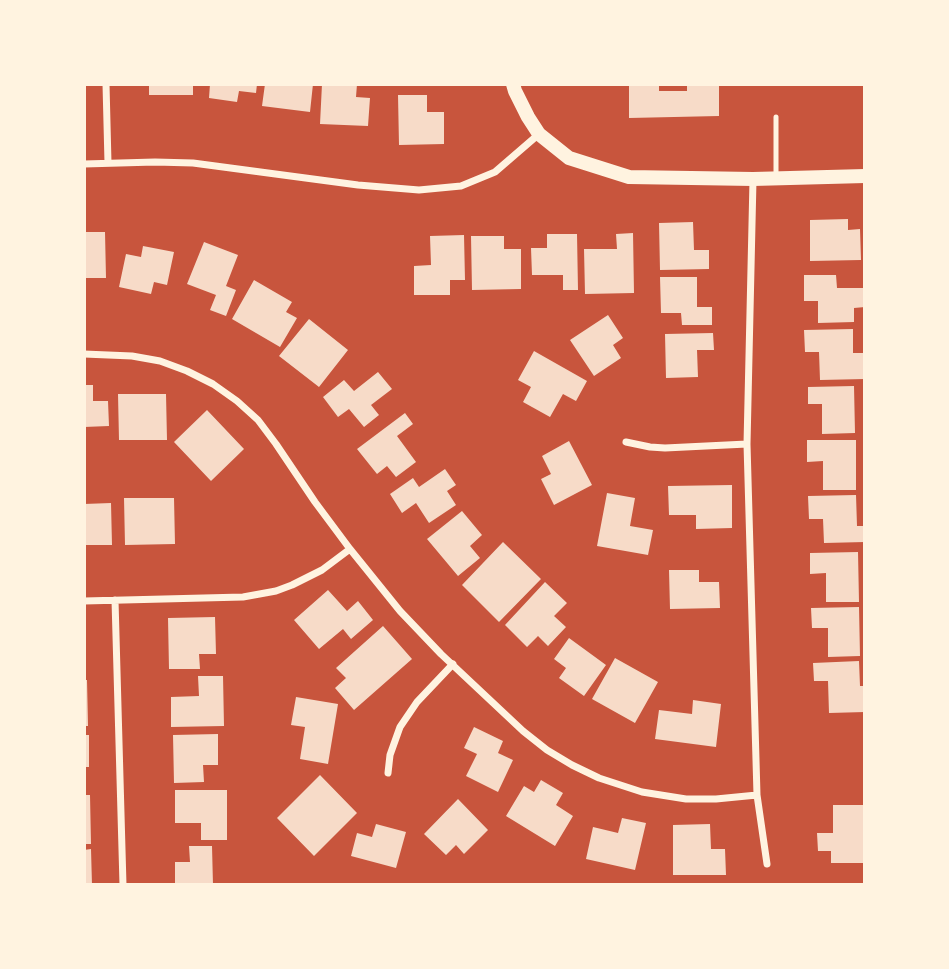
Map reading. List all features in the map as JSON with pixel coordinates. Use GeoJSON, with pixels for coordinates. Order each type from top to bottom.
{"type":"FeatureCollection","features":[{"type":"Feature","properties":{"kind":"main road"},"geometry":{"type":"LineString","coordinates":[[513,84],[539,134],[569,158],[629,177],[753,179],[865,176]]}},
{"type":"Feature","properties":{"kind":"street"},"geometry":{"type":"LineString","coordinates":[[106,84],[108,163]]}},
{"type":"Feature","properties":{"kind":"street"},"geometry":{"type":"LineString","coordinates":[[84,164],[193,163],[358,185],[419,190],[461,186],[495,172],[539,134]]}},
{"type":"Feature","properties":{"kind":"street"},"geometry":{"type":"LineString","coordinates":[[753,179],[747,444],[757,795],[767,864]]}},
{"type":"Feature","properties":{"kind":"street"},"geometry":{"type":"LineString","coordinates":[[84,354],[132,356],[160,361],[196,375],[237,401],[258,420],[276,443],[315,502],[400,611],[547,750],[599,778],[642,792],[686,799],[757,795]]}},
{"type":"Feature","properties":{"kind":"street"},"geometry":{"type":"LineString","coordinates":[[626,442],[665,448],[747,444]]}},
{"type":"Feature","properties":{"kind":"street"},"geometry":{"type":"LineString","coordinates":[[84,601],[243,597],[292,585],[322,570],[350,549]]}},
{"type":"Feature","properties":{"kind":"street"},"geometry":{"type":"LineString","coordinates":[[115,600],[123,885]]}},
{"type":"Feature","properties":{"kind":"street"},"geometry":{"type":"LineString","coordinates":[[388,773],[390,755],[400,727],[417,702],[453,664]]}},
{"type":"Feature","properties":{"kind":"lane"},"geometry":{"type":"LineString","coordinates":[[776,117],[776,178]]}},
{"type":"Feature","properties":{"kind":"building"},"geometry":{"type":"Polygon","coordinates":[[[149,84],[193,84],[193,95],[149,95],[149,84]]]}},
{"type":"Feature","properties":{"kind":"building"},"geometry":{"type":"Polygon","coordinates":[[[210,84],[257,84],[256,93],[239,91],[237,102],[209,98],[210,84]]]}},
{"type":"Feature","properties":{"kind":"building"},"geometry":{"type":"Polygon","coordinates":[[[265,84],[313,84],[310,112],[262,106],[265,84]]]}},
{"type":"Feature","properties":{"kind":"building"},"geometry":{"type":"Polygon","coordinates":[[[322,84],[357,84],[356,97],[370,98],[368,126],[320,124],[322,84]]]}},
{"type":"Feature","properties":{"kind":"building"},"geometry":{"type":"Polygon","coordinates":[[[629,84],[659,84],[659,91],[687,91],[687,84],[719,84],[719,116],[629,118],[629,84]]]}},
{"type":"Feature","properties":{"kind":"building"},"geometry":{"type":"Polygon","coordinates":[[[398,95],[427,95],[427,112],[444,112],[444,144],[399,145],[398,95]]]}},
{"type":"Feature","properties":{"kind":"building"},"geometry":{"type":"Polygon","coordinates":[[[848,219],[848,230],[860,229],[861,260],[810,261],[810,220],[848,219]]]}},
{"type":"Feature","properties":{"kind":"building"},"geometry":{"type":"Polygon","coordinates":[[[693,222],[694,250],[709,250],[709,269],[660,270],[659,223],[693,222]]]}},
{"type":"Feature","properties":{"kind":"building"},"geometry":{"type":"Polygon","coordinates":[[[84,232],[105,232],[106,278],[84,278],[84,232]]]}},
{"type":"Feature","properties":{"kind":"building"},"geometry":{"type":"Polygon","coordinates":[[[633,233],[634,293],[585,294],[584,249],[617,249],[616,234],[633,233]]]}},
{"type":"Feature","properties":{"kind":"building"},"geometry":{"type":"Polygon","coordinates":[[[547,234],[577,234],[578,290],[563,290],[563,275],[532,275],[531,248],[547,248],[547,234]]]}},
{"type":"Feature","properties":{"kind":"building"},"geometry":{"type":"Polygon","coordinates":[[[464,235],[465,280],[450,280],[450,295],[414,295],[414,266],[431,265],[430,236],[464,235]]]}},
{"type":"Feature","properties":{"kind":"building"},"geometry":{"type":"Polygon","coordinates":[[[471,236],[504,236],[504,249],[521,249],[521,289],[472,290],[471,236]]]}},
{"type":"Feature","properties":{"kind":"building"},"geometry":{"type":"Polygon","coordinates":[[[204,242],[238,255],[226,286],[236,290],[226,316],[210,310],[216,295],[187,284],[204,242]]]}},
{"type":"Feature","properties":{"kind":"building"},"geometry":{"type":"Polygon","coordinates":[[[143,246],[174,252],[167,285],[154,282],[151,294],[119,287],[126,254],[141,257],[143,246]]]}},
{"type":"Feature","properties":{"kind":"building"},"geometry":{"type":"Polygon","coordinates":[[[804,275],[836,275],[837,288],[865,288],[865,307],[854,308],[854,322],[818,323],[818,301],[804,301],[804,275]]]}},
{"type":"Feature","properties":{"kind":"building"},"geometry":{"type":"Polygon","coordinates":[[[660,277],[697,277],[697,307],[712,307],[712,325],[682,325],[681,313],[661,313],[660,277]]]}},
{"type":"Feature","properties":{"kind":"building"},"geometry":{"type":"Polygon","coordinates":[[[254,280],[292,302],[286,312],[297,318],[280,347],[232,319],[254,280]]]}},
{"type":"Feature","properties":{"kind":"building"},"geometry":{"type":"Polygon","coordinates":[[[608,315],[623,338],[613,345],[621,358],[594,376],[570,340],[608,315]]]}},
{"type":"Feature","properties":{"kind":"building"},"geometry":{"type":"Polygon","coordinates":[[[309,319],[348,350],[319,387],[279,356],[309,319]]]}},
{"type":"Feature","properties":{"kind":"building"},"geometry":{"type":"Polygon","coordinates":[[[853,329],[853,353],[865,353],[865,379],[820,380],[819,352],[805,352],[804,330],[853,329]]]}},
{"type":"Feature","properties":{"kind":"building"},"geometry":{"type":"Polygon","coordinates":[[[713,333],[714,350],[697,350],[698,377],[666,378],[665,334],[713,333]]]}},
{"type":"Feature","properties":{"kind":"building"},"geometry":{"type":"Polygon","coordinates":[[[534,351],[587,381],[576,401],[563,394],[550,417],[523,402],[531,387],[518,380],[534,351]]]}},
{"type":"Feature","properties":{"kind":"building"},"geometry":{"type":"Polygon","coordinates":[[[378,372],[392,389],[371,405],[379,415],[364,427],[349,409],[338,417],[323,397],[344,380],[354,391],[378,372]]]}},
{"type":"Feature","properties":{"kind":"building"},"geometry":{"type":"Polygon","coordinates":[[[84,385],[93,385],[93,401],[108,401],[109,426],[84,427],[84,385]]]}},
{"type":"Feature","properties":{"kind":"building"},"geometry":{"type":"Polygon","coordinates":[[[854,386],[855,433],[822,434],[822,404],[808,404],[808,387],[854,386]]]}},
{"type":"Feature","properties":{"kind":"building"},"geometry":{"type":"Polygon","coordinates":[[[118,394],[166,394],[167,440],[119,440],[118,394]]]}},
{"type":"Feature","properties":{"kind":"building"},"geometry":{"type":"Polygon","coordinates":[[[207,410],[244,449],[211,481],[174,442],[207,410]]]}},
{"type":"Feature","properties":{"kind":"building"},"geometry":{"type":"Polygon","coordinates":[[[405,413],[413,424],[397,436],[416,462],[396,477],[387,466],[377,474],[357,449],[405,413]]]}},
{"type":"Feature","properties":{"kind":"building"},"geometry":{"type":"Polygon","coordinates":[[[807,440],[856,440],[856,490],[823,490],[823,461],[807,462],[807,440]]]}},
{"type":"Feature","properties":{"kind":"building"},"geometry":{"type":"Polygon","coordinates":[[[569,441],[592,485],[554,505],[541,479],[551,474],[542,456],[569,441]]]}},
{"type":"Feature","properties":{"kind":"building"},"geometry":{"type":"Polygon","coordinates":[[[445,469],[456,485],[447,491],[456,505],[429,523],[416,503],[402,513],[390,494],[413,478],[419,487],[445,469]]]}},
{"type":"Feature","properties":{"kind":"building"},"geometry":{"type":"Polygon","coordinates":[[[732,485],[732,528],[696,529],[696,515],[669,515],[668,486],[732,485]]]}},
{"type":"Feature","properties":{"kind":"building"},"geometry":{"type":"Polygon","coordinates":[[[607,493],[635,498],[630,526],[653,530],[648,555],[597,546],[607,493]]]}},
{"type":"Feature","properties":{"kind":"building"},"geometry":{"type":"Polygon","coordinates":[[[856,495],[857,526],[865,526],[865,542],[824,543],[823,519],[809,519],[808,496],[856,495]]]}},
{"type":"Feature","properties":{"kind":"building"},"geometry":{"type":"Polygon","coordinates":[[[124,498],[174,498],[175,544],[125,545],[124,498]]]}},
{"type":"Feature","properties":{"kind":"building"},"geometry":{"type":"Polygon","coordinates":[[[111,503],[112,545],[84,545],[84,504],[111,503]]]}},
{"type":"Feature","properties":{"kind":"building"},"geometry":{"type":"Polygon","coordinates":[[[462,511],[482,535],[470,546],[480,558],[458,576],[427,539],[462,511]]]}},
{"type":"Feature","properties":{"kind":"building"},"geometry":{"type":"Polygon","coordinates":[[[503,542],[541,579],[499,622],[462,585],[503,542]]]}},
{"type":"Feature","properties":{"kind":"building"},"geometry":{"type":"Polygon","coordinates":[[[858,552],[859,602],[826,602],[826,573],[810,574],[810,553],[858,552]]]}},
{"type":"Feature","properties":{"kind":"building"},"geometry":{"type":"Polygon","coordinates":[[[669,570],[699,570],[699,582],[719,582],[720,608],[670,609],[669,570]]]}},
{"type":"Feature","properties":{"kind":"building"},"geometry":{"type":"Polygon","coordinates":[[[545,582],[567,603],[554,616],[566,627],[548,646],[538,636],[527,647],[505,625],[545,582]]]}},
{"type":"Feature","properties":{"kind":"building"},"geometry":{"type":"Polygon","coordinates":[[[328,590],[347,611],[358,601],[373,620],[351,639],[343,629],[319,649],[294,620],[328,590]]]}},
{"type":"Feature","properties":{"kind":"building"},"geometry":{"type":"Polygon","coordinates":[[[859,607],[860,656],[828,657],[828,628],[812,628],[811,608],[859,607]]]}},
{"type":"Feature","properties":{"kind":"building"},"geometry":{"type":"Polygon","coordinates":[[[215,617],[216,654],[199,654],[200,669],[169,669],[168,618],[215,617]]]}},
{"type":"Feature","properties":{"kind":"building"},"geometry":{"type":"Polygon","coordinates":[[[383,626],[412,659],[354,710],[335,688],[346,678],[336,668],[383,626]]]}},
{"type":"Feature","properties":{"kind":"building"},"geometry":{"type":"Polygon","coordinates":[[[569,638],[606,665],[584,696],[559,678],[566,668],[554,659],[569,638]]]}},
{"type":"Feature","properties":{"kind":"building"},"geometry":{"type":"Polygon","coordinates":[[[615,658],[658,682],[635,723],[592,699],[615,658]]]}},
{"type":"Feature","properties":{"kind":"building"},"geometry":{"type":"Polygon","coordinates":[[[859,661],[860,686],[865,686],[865,712],[829,713],[828,681],[814,681],[813,663],[859,661]]]}},
{"type":"Feature","properties":{"kind":"building"},"geometry":{"type":"Polygon","coordinates":[[[198,676],[223,676],[224,726],[171,727],[171,697],[199,696],[198,676]]]}},
{"type":"Feature","properties":{"kind":"building"},"geometry":{"type":"Polygon","coordinates":[[[84,680],[87,680],[88,726],[84,726],[84,680]]]}},
{"type":"Feature","properties":{"kind":"building"},"geometry":{"type":"Polygon","coordinates":[[[296,697],[338,704],[328,764],[300,759],[305,727],[291,725],[296,697]]]}},
{"type":"Feature","properties":{"kind":"building"},"geometry":{"type":"Polygon","coordinates":[[[693,700],[721,704],[716,747],[655,739],[659,710],[692,714],[693,700]]]}},
{"type":"Feature","properties":{"kind":"building"},"geometry":{"type":"Polygon","coordinates":[[[474,727],[503,741],[498,753],[513,760],[498,792],[466,776],[477,754],[464,748],[474,727]]]}},
{"type":"Feature","properties":{"kind":"building"},"geometry":{"type":"Polygon","coordinates":[[[218,734],[218,765],[203,765],[204,782],[174,783],[173,735],[218,734]]]}},
{"type":"Feature","properties":{"kind":"building"},"geometry":{"type":"Polygon","coordinates":[[[84,735],[89,735],[89,767],[84,767],[84,735]]]}},
{"type":"Feature","properties":{"kind":"building"},"geometry":{"type":"Polygon","coordinates":[[[320,775],[357,813],[314,856],[277,818],[320,775]]]}},
{"type":"Feature","properties":{"kind":"building"},"geometry":{"type":"Polygon","coordinates":[[[541,780],[563,793],[556,805],[573,816],[555,846],[506,816],[524,786],[534,792],[541,780]]]}},
{"type":"Feature","properties":{"kind":"building"},"geometry":{"type":"Polygon","coordinates":[[[175,790],[227,790],[227,840],[201,840],[201,823],[175,823],[175,790]]]}},
{"type":"Feature","properties":{"kind":"building"},"geometry":{"type":"Polygon","coordinates":[[[84,795],[90,795],[91,844],[84,844],[84,795]]]}},
{"type":"Feature","properties":{"kind":"building"},"geometry":{"type":"Polygon","coordinates":[[[458,799],[488,830],[464,854],[456,845],[446,855],[424,834],[458,799]]]}},
{"type":"Feature","properties":{"kind":"building"},"geometry":{"type":"Polygon","coordinates":[[[833,805],[865,805],[863,863],[831,863],[831,851],[818,851],[817,833],[833,833],[833,805]]]}},
{"type":"Feature","properties":{"kind":"building"},"geometry":{"type":"Polygon","coordinates":[[[622,818],[646,823],[635,870],[586,859],[593,827],[618,833],[622,818]]]}},
{"type":"Feature","properties":{"kind":"building"},"geometry":{"type":"Polygon","coordinates":[[[376,824],[406,832],[396,868],[351,856],[357,833],[372,837],[376,824]]]}},
{"type":"Feature","properties":{"kind":"building"},"geometry":{"type":"Polygon","coordinates":[[[710,824],[711,849],[725,849],[726,875],[673,875],[673,825],[710,824]]]}},
{"type":"Feature","properties":{"kind":"building"},"geometry":{"type":"Polygon","coordinates":[[[189,846],[212,846],[213,885],[175,885],[175,862],[190,862],[189,846]]]}},
{"type":"Feature","properties":{"kind":"building"},"geometry":{"type":"Polygon","coordinates":[[[91,849],[92,885],[84,885],[84,850],[91,849]]]}}]}
